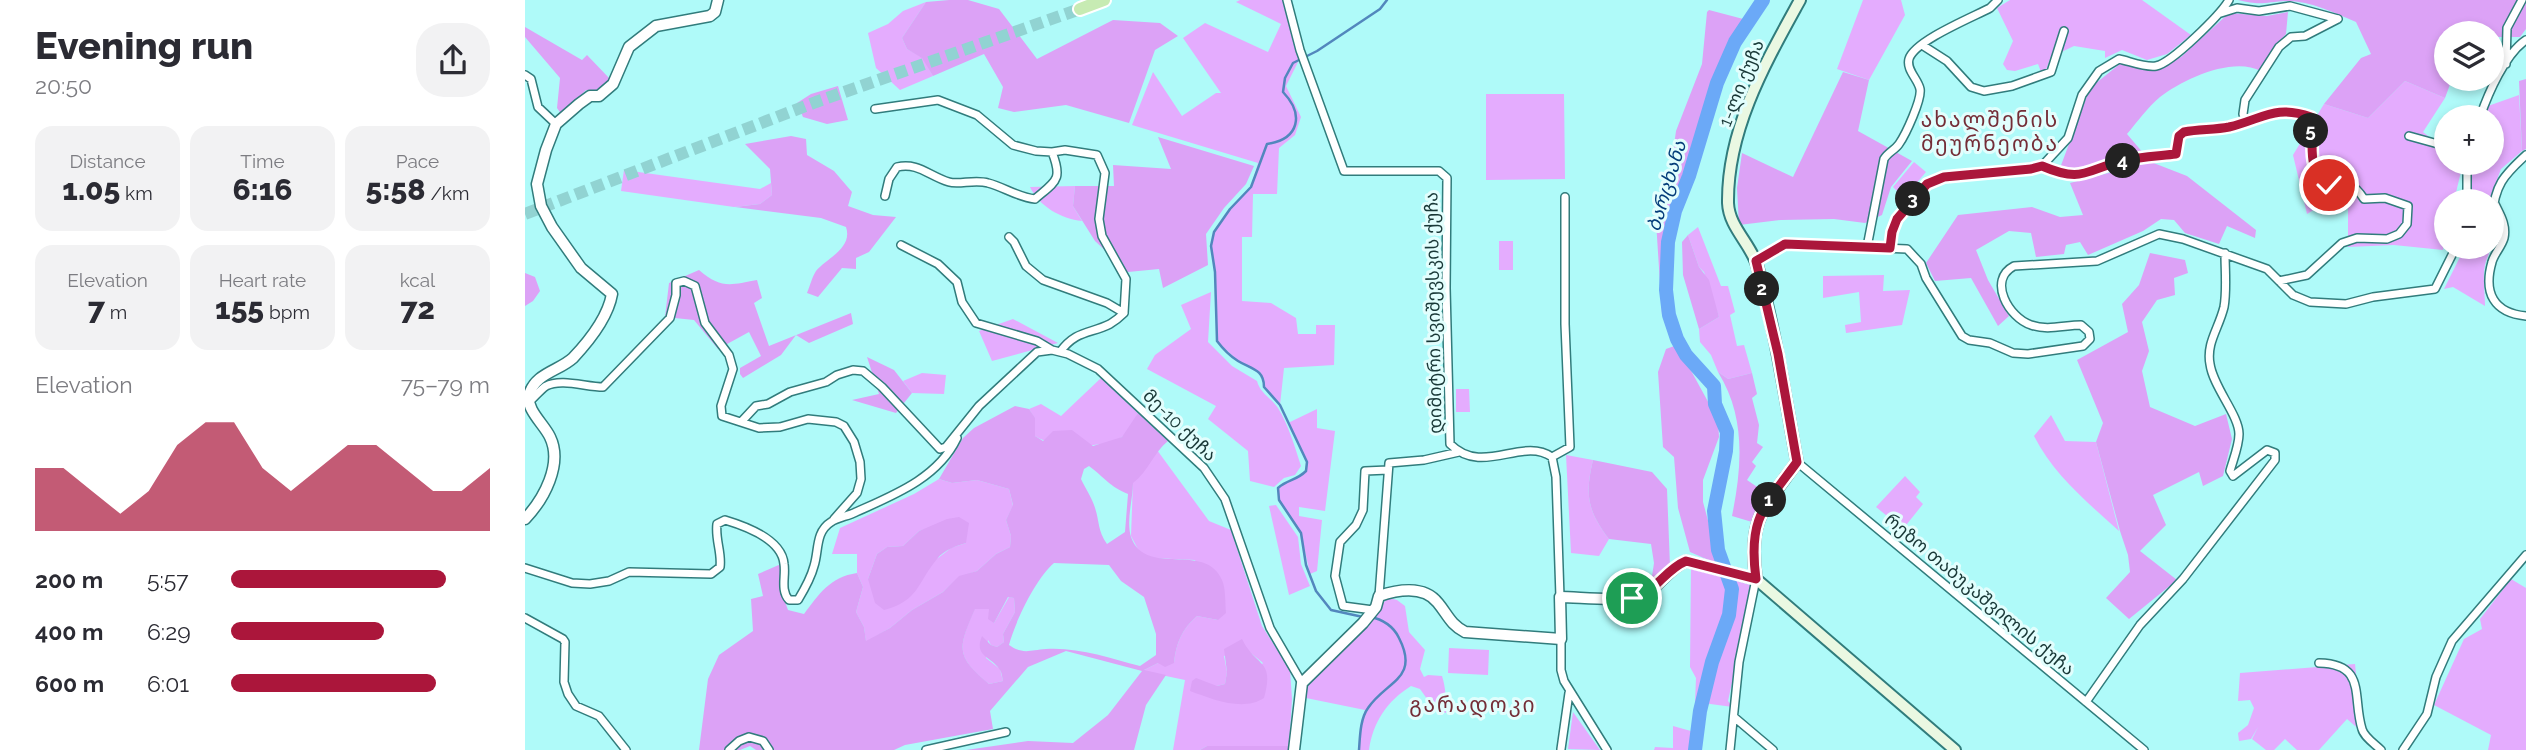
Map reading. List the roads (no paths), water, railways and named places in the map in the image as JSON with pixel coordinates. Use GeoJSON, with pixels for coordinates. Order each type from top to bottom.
{"type":"FeatureCollection","features":[{"type":"Feature","properties":{"kind":"highway"},"geometry":{"type":"LineString","coordinates":[[1080,9],[1104,0]]}},
{"type":"Feature","properties":{"kind":"main road","name":"1-ლი ქუჩა"},"geometry":{"type":"LineString","coordinates":[[1797,462],[1778,354],[1756,261],[1734,224],[1728,206],[1733,154],[1753,91],[1800,0]]}},
{"type":"Feature","properties":{"kind":"main road"},"geometry":{"type":"LineString","coordinates":[[1797,462],[1759,514],[1753,535],[1750,578],[1955,750]]}},
{"type":"Feature","properties":{"kind":"street","name":"დიმიტრი სვიშევსკის ქუჩა"},"geometry":{"type":"LineString","coordinates":[[1287,0],[1300,50],[1343,171],[1439,171],[1447,178],[1450,444],[1468,457],[1539,450],[1552,457]]}},
{"type":"Feature","properties":{"kind":"street"},"geometry":{"type":"LineString","coordinates":[[1867,247],[1884,159],[1887,153],[1899,146],[1921,95],[1919,85],[1908,67],[1912,53],[1990,8],[1998,0]]}},
{"type":"Feature","properties":{"kind":"street"},"geometry":{"type":"LineString","coordinates":[[1890,248],[1897,219],[1927,184],[1944,177],[2042,166],[2068,138],[2082,95],[2099,71],[2119,59],[2155,66],[2171,59],[2221,13],[2229,0]]}},
{"type":"Feature","properties":{"kind":"street"},"geometry":{"type":"LineString","coordinates":[[2506,65],[2507,28],[2522,0]]}},
{"type":"Feature","properties":{"kind":"street"},"geometry":{"type":"LineString","coordinates":[[528,396],[535,382],[572,359],[601,321],[610,305],[612,294],[581,268],[552,227],[541,206],[537,184],[546,150],[557,124],[590,96],[599,96],[613,84],[629,47],[656,26],[710,16],[715,12],[718,1]]}},
{"type":"Feature","properties":{"kind":"street"},"geometry":{"type":"LineString","coordinates":[[2221,13],[2237,8],[2259,11],[2290,6],[2338,19],[2305,36],[2291,37],[2279,47],[2245,100],[2243,114],[2246,122]]}},
{"type":"Feature","properties":{"kind":"street"},"geometry":{"type":"LineString","coordinates":[[1922,45],[1947,61],[1971,87],[1984,91],[2012,86],[2051,72],[2064,31]]}},
{"type":"Feature","properties":{"kind":"street"},"geometry":{"type":"LineString","coordinates":[[2484,105],[2518,45],[2526,40]]}},
{"type":"Feature","properties":{"kind":"street"},"geometry":{"type":"LineString","coordinates":[[525,75],[531,79],[538,107],[557,124]]}},
{"type":"Feature","properties":{"kind":"street"},"geometry":{"type":"LineString","coordinates":[[742,421],[756,406],[768,404],[790,392],[826,382],[853,370],[863,372],[882,387],[940,449],[946,447],[979,406],[1037,352],[1056,351],[1085,331],[1110,324],[1124,313],[1126,279],[1102,236],[1099,219],[1105,173],[1097,155],[1065,149],[1036,151],[1013,145],[977,115],[938,100],[875,109]]}},
{"type":"Feature","properties":{"kind":"street"},"geometry":{"type":"LineString","coordinates":[[2042,166],[2062,174],[2080,175],[2122,161],[2176,154],[2179,136],[2184,132],[2226,128],[2268,114],[2291,110],[2311,117],[2312,154],[2320,179],[2329,185],[2346,182],[2356,187],[2364,199],[2385,198],[2408,206],[2407,224],[2399,234],[2387,239],[2357,238],[2342,243],[2307,275],[2279,281]]}},
{"type":"Feature","properties":{"kind":"street"},"geometry":{"type":"LineString","coordinates":[[2409,136],[2434,143]]}},
{"type":"Feature","properties":{"kind":"street"},"geometry":{"type":"LineString","coordinates":[[885,196],[889,179],[897,167],[907,165],[921,167],[951,183],[968,180],[988,183],[1023,198],[1035,199],[1054,183],[1058,176],[1059,168],[1052,152]]}},
{"type":"Feature","properties":{"kind":"street"},"geometry":{"type":"LineString","coordinates":[[2499,189],[2504,175],[2526,155]]}},
{"type":"Feature","properties":{"kind":"street"},"geometry":{"type":"LineString","coordinates":[[1565,197],[1565,324],[1570,447],[1552,457],[1556,477],[1561,670],[1570,692],[1607,750]]}},
{"type":"Feature","properties":{"kind":"street"},"geometry":{"type":"LineString","coordinates":[[2504,221],[2504,239]]}},
{"type":"Feature","properties":{"kind":"street"},"geometry":{"type":"LineString","coordinates":[[1756,261],[1785,244],[1907,249],[1914,255],[1935,295],[1962,336],[1969,341],[1990,343],[2013,354],[2028,354],[2083,346],[2089,339],[2089,332],[2081,325],[2038,327],[2020,319],[2005,301],[2000,281],[2009,269],[2025,265],[2097,261],[2159,234],[2183,239],[2267,270],[2293,295],[2310,302],[2346,304],[2373,297],[2435,289],[2450,259]]}},
{"type":"Feature","properties":{"kind":"street"},"geometry":{"type":"LineString","coordinates":[[1009,237],[1026,266],[1043,280],[1107,303],[1124,313]]}},
{"type":"Feature","properties":{"kind":"street","name":"მე-10 ქუჩა"},"geometry":{"type":"LineString","coordinates":[[901,245],[938,264],[957,282],[962,302],[976,323],[1037,341],[1098,369],[1204,468],[1226,499],[1270,628],[1302,683]]}},
{"type":"Feature","properties":{"kind":"street"},"geometry":{"type":"LineString","coordinates":[[2086,702],[2140,625],[2183,579],[2275,460],[2275,453],[2267,450],[2233,476],[2231,471],[2239,433],[2210,365],[2210,342],[2224,305],[2225,253]]}},
{"type":"Feature","properties":{"kind":"street"},"geometry":{"type":"LineString","coordinates":[[2493,259],[2489,281],[2490,294],[2495,304],[2505,311],[2526,316]]}},
{"type":"Feature","properties":{"kind":"street"},"geometry":{"type":"LineString","coordinates":[[525,568],[572,583],[590,584],[609,581],[629,572],[711,574],[720,567],[722,554],[715,536],[717,524],[725,520],[742,525],[774,544],[784,560],[784,595],[795,601],[810,577],[822,533],[857,493],[861,479],[860,462],[854,442],[844,426],[837,422],[808,419],[780,427],[759,428],[722,416],[721,406],[733,369],[729,355],[705,323],[695,286],[684,281],[676,283],[670,318],[603,387],[571,384],[546,386],[528,396]]}},
{"type":"Feature","properties":{"kind":"street"},"geometry":{"type":"LineString","coordinates":[[525,519],[552,475],[555,450],[528,396]]}},
{"type":"Feature","properties":{"kind":"street"},"geometry":{"type":"LineString","coordinates":[[831,522],[902,491],[920,480],[946,458],[962,428]]}},
{"type":"Feature","properties":{"kind":"street"},"geometry":{"type":"LineString","coordinates":[[1294,750],[1302,683],[1369,616],[1379,596],[1389,463],[1424,460],[1459,452]]}},
{"type":"Feature","properties":{"kind":"street","name":"რეზო თაბუკაშვილის ქუჩა"},"geometry":{"type":"LineString","coordinates":[[1797,462],[2144,750]]}},
{"type":"Feature","properties":{"kind":"street"},"geometry":{"type":"LineString","coordinates":[[1369,616],[1343,606],[1335,576],[1340,542],[1356,525],[1363,510],[1365,471],[1388,470]]}},
{"type":"Feature","properties":{"kind":"street"},"geometry":{"type":"LineString","coordinates":[[2403,750],[2427,714],[2436,677],[2452,641],[2526,555]]}},
{"type":"Feature","properties":{"kind":"street"},"geometry":{"type":"LineString","coordinates":[[1560,597],[1632,598],[1645,594],[1675,566],[1686,561],[1750,578],[1730,750]]}},
{"type":"Feature","properties":{"kind":"street"},"geometry":{"type":"LineString","coordinates":[[1379,596],[1400,590],[1423,593],[1437,600],[1453,626],[1465,632],[1561,639]]}},
{"type":"Feature","properties":{"kind":"street"},"geometry":{"type":"LineString","coordinates":[[525,618],[563,639],[564,682],[568,694],[576,706],[599,716],[625,750]]}},
{"type":"Feature","properties":{"kind":"street"},"geometry":{"type":"LineString","coordinates":[[2319,663],[2333,663],[2350,673],[2355,681],[2362,732],[2381,750]]}},
{"type":"Feature","properties":{"kind":"street"},"geometry":{"type":"LineString","coordinates":[[1561,749],[1570,692]]}},
{"type":"Feature","properties":{"kind":"street"},"geometry":{"type":"LineString","coordinates":[[1734,717],[1773,750]]}},
{"type":"Feature","properties":{"kind":"street"},"geometry":{"type":"LineString","coordinates":[[926,750],[1006,732]]}},
{"type":"Feature","properties":{"kind":"street"},"geometry":{"type":"LineString","coordinates":[[729,750],[739,741],[750,737],[763,741],[769,750]]}},
{"type":"Feature","properties":{"kind":"waterway"},"geometry":{"type":"LineString","coordinates":[[1363,617],[1331,610],[1316,591],[1306,565],[1301,533],[1279,500],[1278,488],[1306,471],[1307,462],[1280,405],[1264,387],[1262,376],[1232,357],[1217,341],[1215,272],[1211,246],[1214,232],[1230,209],[1251,187],[1267,144],[1286,137],[1292,131],[1296,117],[1290,100],[1283,92],[1285,78],[1293,63],[1317,51],[1380,9],[1387,0]]}},
{"type":"Feature","properties":{"kind":"waterway","name":"ბარცხანა"},"geometry":{"type":"LineString","coordinates":[[1695,750],[1700,711],[1712,662],[1729,615],[1732,589],[1718,550],[1714,511],[1727,432],[1715,404],[1714,386],[1686,355],[1669,315],[1666,290],[1668,242],[1675,211],[1689,176],[1717,83],[1735,42],[1763,0]]}},
{"type":"Feature","properties":{"kind":"waterway"},"geometry":{"type":"LineString","coordinates":[[1359,750],[1365,712],[1398,678],[1406,662],[1394,630],[1384,622],[1370,617]]}},
{"type":"Feature","properties":{"kind":"tunnel"},"geometry":{"type":"LineString","coordinates":[[525,214],[816,102],[1080,9]]}},
{"type":"Feature","properties":{"kind":"district","name":"ახალშენის მეურნეობა"},"geometry":{"type":"Point","coordinates":[1990,131]}},
{"type":"Feature","properties":{"kind":"district","name":"გარადოკი"},"geometry":{"type":"Point","coordinates":[1473,704]}}]}
